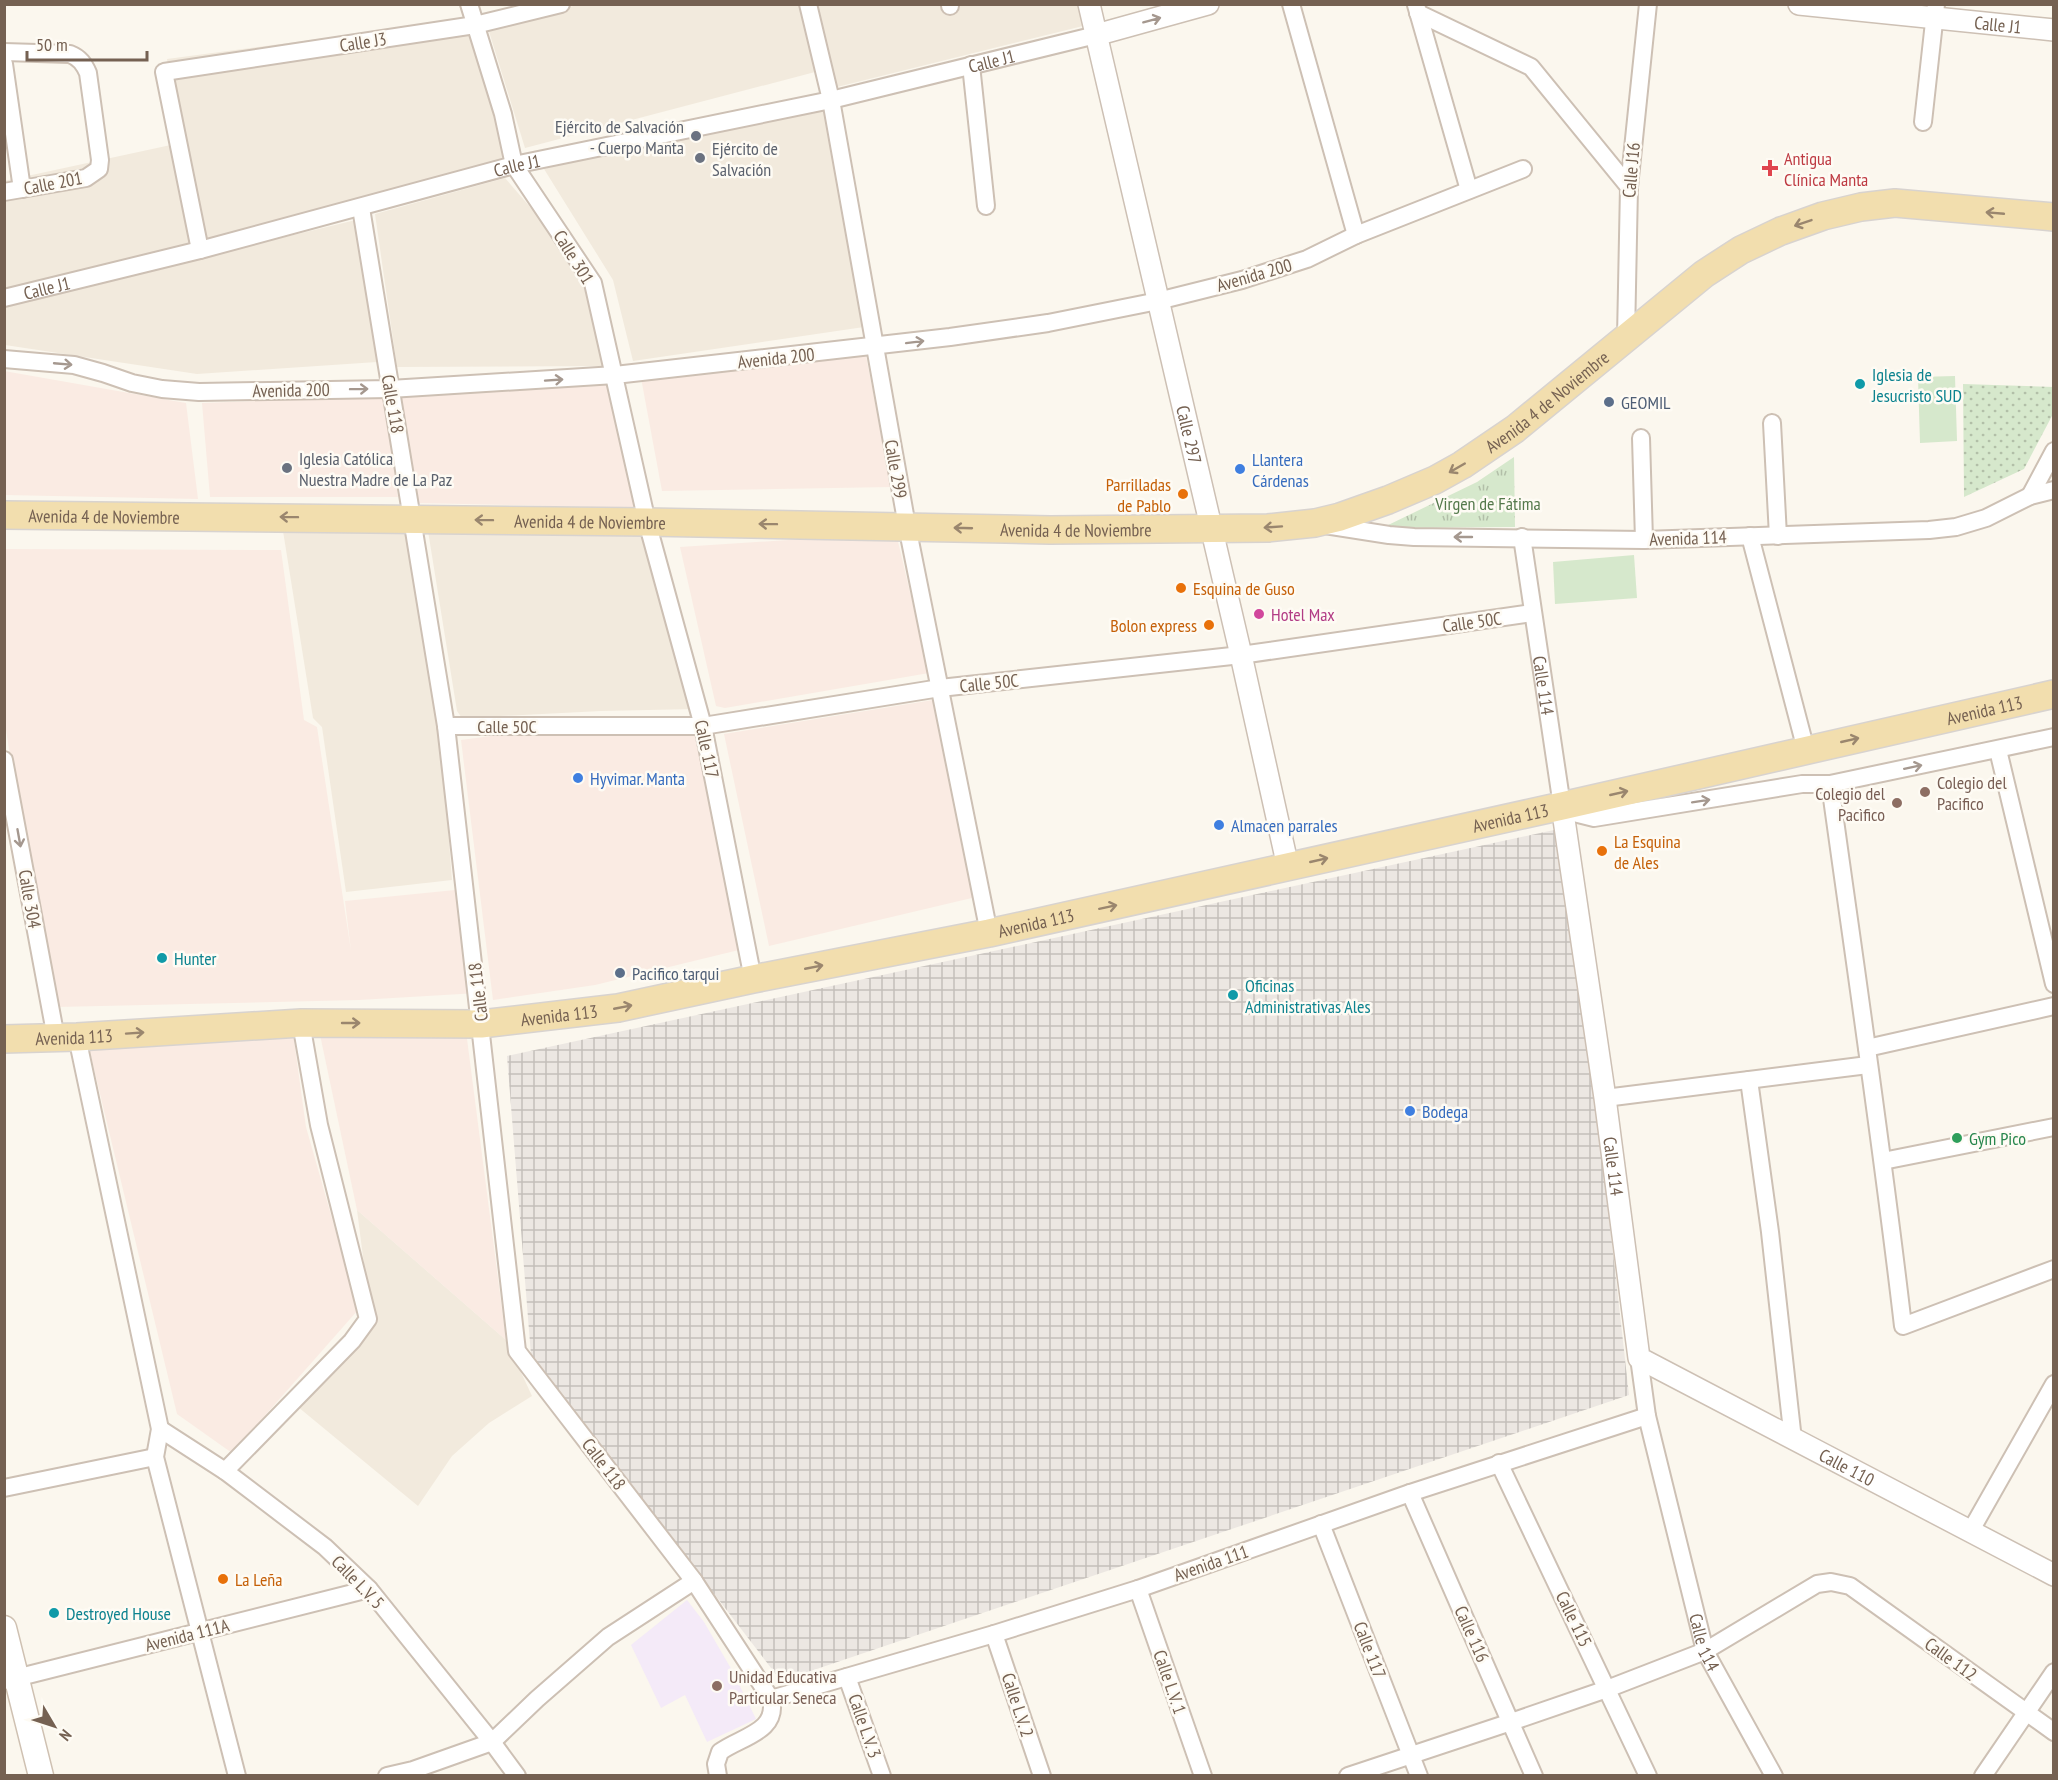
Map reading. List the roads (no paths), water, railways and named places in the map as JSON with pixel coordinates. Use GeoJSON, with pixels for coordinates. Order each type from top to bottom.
{"type":"FeatureCollection","features":[{"type":"Feature","properties":{"kind":"main road","name":"Avenida 4 de Noviembre"},"geometry":{"type":"LineString","coordinates":[[4,515],[647,522],[1050,530],[1269,528],[1315,523],[1388,500],[1435,480],[1462,465],[1515,429],[1704,273],[1741,250],[1781,231],[1823,216],[1861,207],[1894,203],[2054,217]]}},
{"type":"Feature","properties":{"kind":"main road","name":"Avenida 113"},"geometry":{"type":"LineString","coordinates":[[4,1039],[66,1038],[301,1023],[482,1024],[618,1008],[988,933],[2054,694]]}},
{"type":"Feature","properties":{"kind":"main road"},"geometry":{"type":"LineString","coordinates":[[4,1628],[11,1680],[41,1776]]}},
{"type":"Feature","properties":{"kind":"street","name":"Calle 301"},"geometry":{"type":"LineString","coordinates":[[469,4],[503,114],[514,165],[593,283],[647,522]]}},
{"type":"Feature","properties":{"kind":"street","name":"Calle J3"},"geometry":{"type":"LineString","coordinates":[[200,250],[164,72],[475,25],[561,4]]}},
{"type":"Feature","properties":{"kind":"street","name":"Calle 299"},"geometry":{"type":"LineString","coordinates":[[808,4],[831,100],[907,526],[988,933]]}},
{"type":"Feature","properties":{"kind":"street","name":"Calle 297"},"geometry":{"type":"LineString","coordinates":[[1089,4],[1241,655],[1288,867]]}},
{"type":"Feature","properties":{"kind":"street","name":"Calle J1"},"geometry":{"type":"LineString","coordinates":[[4,298],[200,250],[514,165],[831,100],[1096,35],[1208,4]]}},
{"type":"Feature","properties":{"kind":"street"},"geometry":{"type":"LineString","coordinates":[[1291,4],[1356,235]]}},
{"type":"Feature","properties":{"kind":"street","name":"Calle J16"},"geometry":{"type":"LineString","coordinates":[[1626,337],[1629,187],[1648,4]]}},
{"type":"Feature","properties":{"kind":"street","name":"Calle J1"},"geometry":{"type":"LineString","coordinates":[[1799,4],[1936,11],[2054,30]]}},
{"type":"Feature","properties":{"kind":"street"},"geometry":{"type":"LineString","coordinates":[[1417,9],[1531,67],[1629,187]]}},
{"type":"Feature","properties":{"kind":"street"},"geometry":{"type":"LineString","coordinates":[[1417,9],[1469,190]]}},
{"type":"Feature","properties":{"kind":"street"},"geometry":{"type":"LineString","coordinates":[[1923,122],[1936,11]]}},
{"type":"Feature","properties":{"kind":"street","name":"Calle 201"},"geometry":{"type":"LineString","coordinates":[[4,52],[70,54],[78,57],[88,73],[100,160],[99,169],[86,178],[4,192]]}},
{"type":"Feature","properties":{"kind":"street"},"geometry":{"type":"LineString","coordinates":[[4,64],[22,189]]}},
{"type":"Feature","properties":{"kind":"street"},"geometry":{"type":"LineString","coordinates":[[971,65],[986,206]]}},
{"type":"Feature","properties":{"kind":"street","name":"Avenida 200"},"geometry":{"type":"LineString","coordinates":[[4,359],[74,365],[132,383],[162,389],[199,392],[390,388],[615,375],[874,346],[1048,323],[1158,301],[1242,280],[1307,260],[1356,235],[1523,169]]}},
{"type":"Feature","properties":{"kind":"street","name":"Calle 118"},"geometry":{"type":"LineString","coordinates":[[361,208],[446,726],[482,1024],[517,1351],[694,1581],[771,1700]]}},
{"type":"Feature","properties":{"kind":"street"},"geometry":{"type":"LineString","coordinates":[[1772,423],[1779,536]]}},
{"type":"Feature","properties":{"kind":"street"},"geometry":{"type":"LineString","coordinates":[[1641,438],[1644,540]]}},
{"type":"Feature","properties":{"kind":"street"},"geometry":{"type":"LineString","coordinates":[[2030,496],[2054,451]]}},
{"type":"Feature","properties":{"kind":"street","name":"Avenida 114"},"geometry":{"type":"LineString","coordinates":[[1315,523],[1414,537],[1644,540],[1929,530],[1956,527],[1986,518],[2030,496],[2054,490]]}},
{"type":"Feature","properties":{"kind":"street","name":"Calle 117"},"geometry":{"type":"LineString","coordinates":[[647,522],[703,726],[753,979]]}},
{"type":"Feature","properties":{"kind":"street"},"geometry":{"type":"LineString","coordinates":[[1750,536],[1806,750]]}},
{"type":"Feature","properties":{"kind":"street","name":"Calle 114"},"geometry":{"type":"LineString","coordinates":[[1522,537],[1605,1098],[1647,1416],[1705,1651],[1773,1776]]}},
{"type":"Feature","properties":{"kind":"street","name":"Calle 50C"},"geometry":{"type":"LineString","coordinates":[[446,726],[703,726],[940,688],[1241,655],[1532,613]]}},
{"type":"Feature","properties":{"kind":"street"},"geometry":{"type":"LineString","coordinates":[[1562,806],[1578,814],[1594,818],[1802,784],[1830,784],[2054,737]]}},
{"type":"Feature","properties":{"kind":"street"},"geometry":{"type":"LineString","coordinates":[[1998,750],[2054,984]]}},
{"type":"Feature","properties":{"kind":"street","name":"Calle 304"},"geometry":{"type":"LineString","coordinates":[[4,760],[66,1038],[160,1430]]}},
{"type":"Feature","properties":{"kind":"street"},"geometry":{"type":"LineString","coordinates":[[1830,784],[1883,1161],[1903,1326],[2054,1269]]}},
{"type":"Feature","properties":{"kind":"street"},"geometry":{"type":"LineString","coordinates":[[1867,1048],[2054,1006]]}},
{"type":"Feature","properties":{"kind":"street"},"geometry":{"type":"LineString","coordinates":[[225,1471],[352,1341],[368,1319],[319,1125],[301,1023]]}},
{"type":"Feature","properties":{"kind":"street"},"geometry":{"type":"LineString","coordinates":[[1605,1098],[1868,1065]]}},
{"type":"Feature","properties":{"kind":"street"},"geometry":{"type":"LineString","coordinates":[[1749,1080],[1770,1232],[1793,1440]]}},
{"type":"Feature","properties":{"kind":"street"},"geometry":{"type":"LineString","coordinates":[[1883,1161],[2054,1127]]}},
{"type":"Feature","properties":{"kind":"street","name":"Calle 110"},"geometry":{"type":"LineString","coordinates":[[1639,1358],[2054,1575]]}},
{"type":"Feature","properties":{"kind":"street"},"geometry":{"type":"LineString","coordinates":[[1970,1532],[2054,1384]]}},
{"type":"Feature","properties":{"kind":"street","name":"Avenida 111"},"geometry":{"type":"LineString","coordinates":[[771,1700],[1138,1589],[1410,1493],[1647,1416]]}},
{"type":"Feature","properties":{"kind":"street"},"geometry":{"type":"LineString","coordinates":[[160,1430],[155,1457],[237,1776]]}},
{"type":"Feature","properties":{"kind":"street","name":"Calle L.V. 5"},"geometry":{"type":"LineString","coordinates":[[160,1430],[225,1471],[325,1547],[369,1590],[517,1776]]}},
{"type":"Feature","properties":{"kind":"street"},"geometry":{"type":"LineString","coordinates":[[4,1488],[155,1457]]}},
{"type":"Feature","properties":{"kind":"street","name":"Calle 115"},"geometry":{"type":"LineString","coordinates":[[1499,1463],[1648,1776]]}},
{"type":"Feature","properties":{"kind":"street","name":"Calle 116"},"geometry":{"type":"LineString","coordinates":[[1410,1493],[1534,1776]]}},
{"type":"Feature","properties":{"kind":"street","name":"Calle 117"},"geometry":{"type":"LineString","coordinates":[[1321,1524],[1419,1776]]}},
{"type":"Feature","properties":{"kind":"street"},"geometry":{"type":"LineString","coordinates":[[387,1776],[413,1773],[492,1742],[608,1637],[694,1581]]}},
{"type":"Feature","properties":{"kind":"street","name":"Calle 112"},"geometry":{"type":"LineString","coordinates":[[1705,1651],[1817,1584],[1831,1582],[1850,1586],[2054,1732]]}},
{"type":"Feature","properties":{"kind":"street","name":"Calle L.V. 1"},"geometry":{"type":"LineString","coordinates":[[1138,1589],[1203,1776]]}},
{"type":"Feature","properties":{"kind":"street","name":"Avenida 111A"},"geometry":{"type":"LineString","coordinates":[[11,1680],[369,1590]]}},
{"type":"Feature","properties":{"kind":"street","name":"Calle L.V. 2"},"geometry":{"type":"LineString","coordinates":[[994,1634],[1042,1776]]}},
{"type":"Feature","properties":{"kind":"street"},"geometry":{"type":"LineString","coordinates":[[1348,1776],[1608,1689],[1705,1651]]}},
{"type":"Feature","properties":{"kind":"street"},"geometry":{"type":"LineString","coordinates":[[1983,1776],[2054,1672]]}},
{"type":"Feature","properties":{"kind":"street","name":"Calle L.V. 3"},"geometry":{"type":"LineString","coordinates":[[847,1677],[882,1776]]}},
{"type":"Feature","properties":{"kind":"street"},"geometry":{"type":"LineString","coordinates":[[717,1773],[717,1757],[720,1752],[763,1729],[768,1723],[773,1707],[771,1700]]}},
{"type":"Feature","properties":{"kind":"place","name":"Ejército de Salvación - Cuerpo Manta"},"geometry":{"type":"Point","coordinates":[696,136]}},
{"type":"Feature","properties":{"kind":"place","name":"Ejército de Salvación"},"geometry":{"type":"Point","coordinates":[700,158]}},
{"type":"Feature","properties":{"kind":"place","name":"Antigua Clínica Manta"},"geometry":{"type":"Point","coordinates":[1770,168]}},
{"type":"Feature","properties":{"kind":"place","name":"Iglesia de Jesucristo SUD"},"geometry":{"type":"Point","coordinates":[1860,384]}},
{"type":"Feature","properties":{"kind":"place","name":"GEOMIL"},"geometry":{"type":"Point","coordinates":[1609,402]}},
{"type":"Feature","properties":{"kind":"place","name":"Iglesia Católica Nuestra Madre de La Paz"},"geometry":{"type":"Point","coordinates":[287,468]}},
{"type":"Feature","properties":{"kind":"place","name":"Llantera Cárdenas"},"geometry":{"type":"Point","coordinates":[1240,469]}},
{"type":"Feature","properties":{"kind":"place","name":"Parrilladas de Pablo"},"geometry":{"type":"Point","coordinates":[1183,494]}},
{"type":"Feature","properties":{"kind":"place","name":"Esquina de Guso"},"geometry":{"type":"Point","coordinates":[1181,588]}},
{"type":"Feature","properties":{"kind":"place","name":"Hotel Max"},"geometry":{"type":"Point","coordinates":[1259,614]}},
{"type":"Feature","properties":{"kind":"place","name":"Bolon express"},"geometry":{"type":"Point","coordinates":[1209,625]}},
{"type":"Feature","properties":{"kind":"place","name":"Hyvimar. Manta"},"geometry":{"type":"Point","coordinates":[578,778]}},
{"type":"Feature","properties":{"kind":"place","name":"Colegio del Pacifico"},"geometry":{"type":"Point","coordinates":[1925,792]}},
{"type":"Feature","properties":{"kind":"place","name":"Colegio del Pacìfico"},"geometry":{"type":"Point","coordinates":[1897,803]}},
{"type":"Feature","properties":{"kind":"place","name":"Almacen parrales"},"geometry":{"type":"Point","coordinates":[1219,825]}},
{"type":"Feature","properties":{"kind":"place","name":"La Esquina de Ales"},"geometry":{"type":"Point","coordinates":[1602,851]}},
{"type":"Feature","properties":{"kind":"place","name":"Hunter"},"geometry":{"type":"Point","coordinates":[162,958]}},
{"type":"Feature","properties":{"kind":"place","name":"Pacifico tarqui"},"geometry":{"type":"Point","coordinates":[620,973]}},
{"type":"Feature","properties":{"kind":"place","name":"Oficinas Administrativas Ales"},"geometry":{"type":"Point","coordinates":[1233,995]}},
{"type":"Feature","properties":{"kind":"place","name":"Bodega"},"geometry":{"type":"Point","coordinates":[1410,1111]}},
{"type":"Feature","properties":{"kind":"place","name":"Gym Pico"},"geometry":{"type":"Point","coordinates":[1957,1138]}},
{"type":"Feature","properties":{"kind":"place","name":"La Leña"},"geometry":{"type":"Point","coordinates":[223,1579]}},
{"type":"Feature","properties":{"kind":"place","name":"Destroyed House"},"geometry":{"type":"Point","coordinates":[54,1613]}},
{"type":"Feature","properties":{"kind":"place","name":"Unidad Educativa Particular Seneca"},"geometry":{"type":"Point","coordinates":[717,1686]}},
{"type":"Feature","properties":{"kind":"park label","name":"Virgen de Fátima"},"geometry":{"type":"Point","coordinates":[1488,503]}}]}
